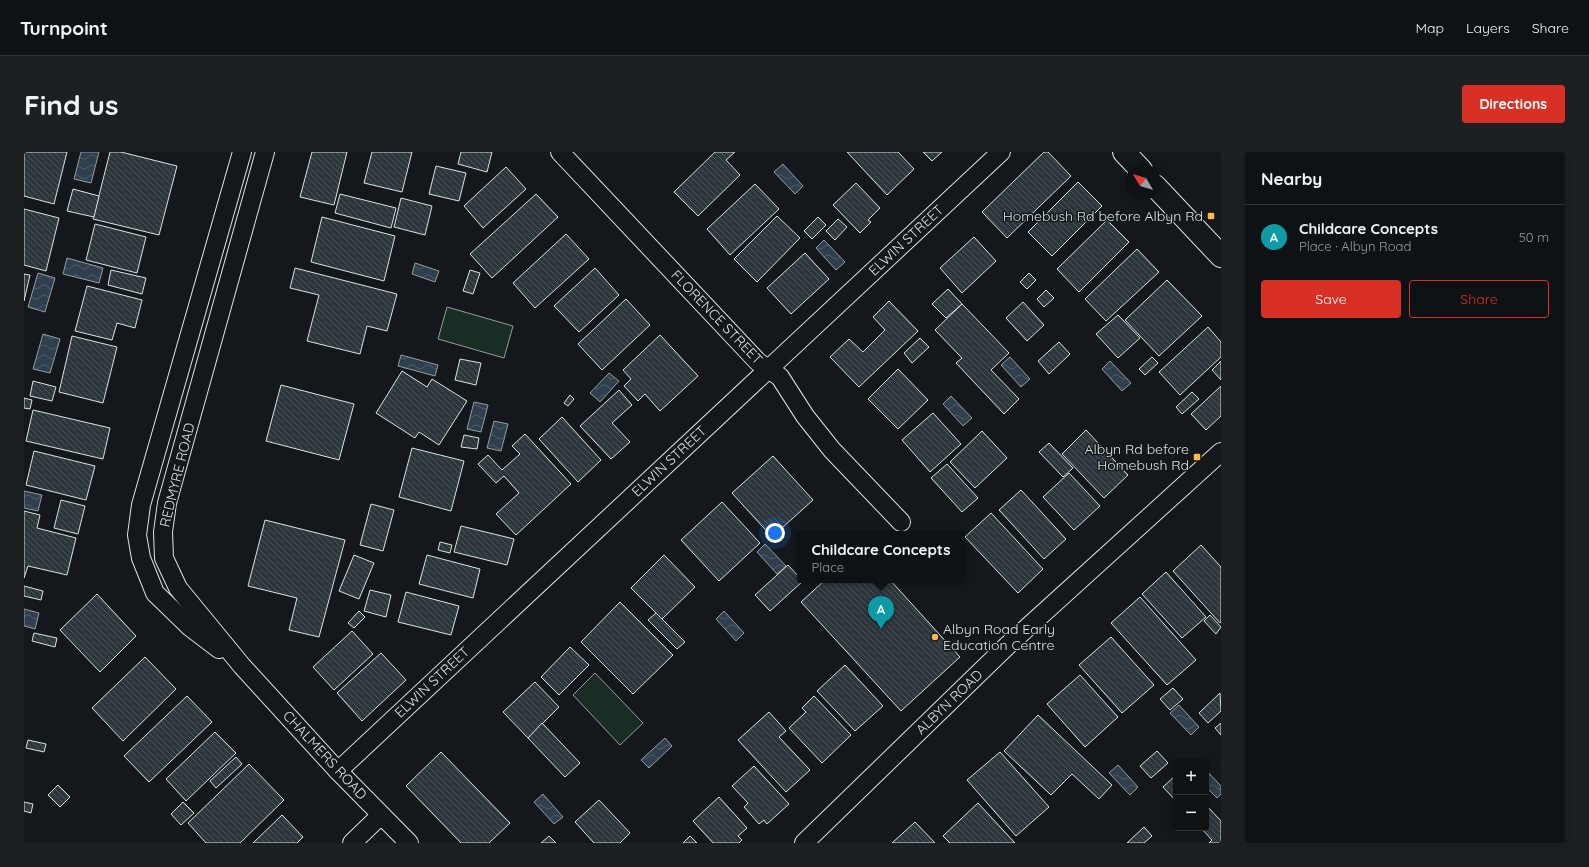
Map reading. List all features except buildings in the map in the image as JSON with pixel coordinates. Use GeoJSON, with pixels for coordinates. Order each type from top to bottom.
{"type":"FeatureCollection","features":[{"type":"Feature","properties":{"kind":"main road"},"geometry":{"type":"LineString","coordinates":[[1124,152],[1135,164]]}},
{"type":"Feature","properties":{"kind":"main road"},"geometry":{"type":"LineString","coordinates":[[1161,192],[1221,256]]}},
{"type":"Feature","properties":{"kind":"street","name":"REDMYRE ROAD"},"geometry":{"type":"LineString","coordinates":[[242,152],[141,505],[137,535],[141,558],[155,593],[190,627],[242,666]]}},
{"type":"Feature","properties":{"kind":"street","name":"REDMYRE ROAD"},"geometry":{"type":"LineString","coordinates":[[242,666],[178,588],[164,558],[163,532],[167,503],[265,152]]}},
{"type":"Feature","properties":{"kind":"street","name":"FLORENCE STREET"},"geometry":{"type":"LineString","coordinates":[[560,152],[758,362],[780,377],[805,416],[832,450],[901,522]]}},
{"type":"Feature","properties":{"kind":"street","name":"ELWIN STREET"},"geometry":{"type":"LineString","coordinates":[[338,771],[1001,152]]}},
{"type":"Feature","properties":{"kind":"street","name":"ALBYN ROAD"},"geometry":{"type":"LineString","coordinates":[[804,843],[1007,646],[1221,452]]}},
{"type":"Feature","properties":{"kind":"street","name":"CHALMERS ROAD"},"geometry":{"type":"LineString","coordinates":[[242,666],[338,771],[409,843]]}},
{"type":"Feature","properties":{"kind":"street"},"geometry":{"type":"LineString","coordinates":[[352,843],[381,815]]}},
{"type":"Feature","properties":{"kind":"green space"},"geometry":{"type":"Polygon","coordinates":[[[447,307],[513,326],[504,358],[438,339],[447,307]]]}},
{"type":"Feature","properties":{"kind":"green space"},"geometry":{"type":"Polygon","coordinates":[[[595,673],[643,723],[620,745],[573,695],[595,673]]]}},
{"type":"Feature","properties":{"kind":"water"},"geometry":{"type":"Polygon","coordinates":[[[81,152],[99,152],[91,183],[74,179],[81,152]]]}},
{"type":"Feature","properties":{"kind":"water"},"geometry":{"type":"Polygon","coordinates":[[[783,164],[803,186],[795,194],[774,172],[783,164]]]}},
{"type":"Feature","properties":{"kind":"water"},"geometry":{"type":"Polygon","coordinates":[[[824,240],[845,262],[836,270],[816,248],[824,240]]]}},
{"type":"Feature","properties":{"kind":"water"},"geometry":{"type":"Polygon","coordinates":[[[67,258],[103,268],[99,283],[63,274],[67,258]]]}},
{"type":"Feature","properties":{"kind":"water"},"geometry":{"type":"Polygon","coordinates":[[[415,263],[439,271],[435,282],[412,274],[415,263]]]}},
{"type":"Feature","properties":{"kind":"water"},"geometry":{"type":"Polygon","coordinates":[[[38,273],[55,278],[45,312],[28,307],[38,273]]]}},
{"type":"Feature","properties":{"kind":"water"},"geometry":{"type":"Polygon","coordinates":[[[43,334],[60,339],[50,373],[33,369],[43,334]]]}},
{"type":"Feature","properties":{"kind":"water"},"geometry":{"type":"Polygon","coordinates":[[[401,355],[438,365],[435,376],[398,366],[401,355]]]}},
{"type":"Feature","properties":{"kind":"water"},"geometry":{"type":"Polygon","coordinates":[[[1010,357],[1030,379],[1021,387],[1001,365],[1010,357]]]}},
{"type":"Feature","properties":{"kind":"water"},"geometry":{"type":"Polygon","coordinates":[[[1110,361],[1131,383],[1122,391],[1102,369],[1110,361]]]}},
{"type":"Feature","properties":{"kind":"water"},"geometry":{"type":"Polygon","coordinates":[[[609,373],[619,381],[600,402],[590,393],[609,373]]]}},
{"type":"Feature","properties":{"kind":"water"},"geometry":{"type":"Polygon","coordinates":[[[951,396],[972,418],[963,426],[943,404],[951,396]]]}},
{"type":"Feature","properties":{"kind":"water"},"geometry":{"type":"Polygon","coordinates":[[[474,402],[488,405],[481,432],[467,429],[474,402]]]}},
{"type":"Feature","properties":{"kind":"water"},"geometry":{"type":"Polygon","coordinates":[[[494,421],[508,424],[501,451],[487,448],[494,421]]]}},
{"type":"Feature","properties":{"kind":"water"},"geometry":{"type":"Polygon","coordinates":[[[24,491],[42,495],[38,511],[24,508],[24,491]]]}},
{"type":"Feature","properties":{"kind":"water"},"geometry":{"type":"Polygon","coordinates":[[[765,544],[786,566],[777,574],[757,552],[765,544]]]}},
{"type":"Feature","properties":{"kind":"water"},"geometry":{"type":"Polygon","coordinates":[[[24,609],[39,613],[35,629],[24,626],[24,609]]]}},
{"type":"Feature","properties":{"kind":"water"},"geometry":{"type":"Polygon","coordinates":[[[724,611],[744,633],[736,641],[716,619],[724,611]]]}},
{"type":"Feature","properties":{"kind":"water"},"geometry":{"type":"Polygon","coordinates":[[[1179,705],[1199,727],[1191,735],[1170,713],[1179,705]]]}},
{"type":"Feature","properties":{"kind":"water"},"geometry":{"type":"Polygon","coordinates":[[[665,738],[672,746],[649,768],[641,760],[665,738]]]}},
{"type":"Feature","properties":{"kind":"water"},"geometry":{"type":"Polygon","coordinates":[[[1118,765],[1138,787],[1130,795],[1109,773],[1118,765]]]}},
{"type":"Feature","properties":{"kind":"water"},"geometry":{"type":"Polygon","coordinates":[[[1209,773],[1221,786],[1221,794],[1217,798],[1209,790],[1209,773]]]}},
{"type":"Feature","properties":{"kind":"water"},"geometry":{"type":"Polygon","coordinates":[[[543,794],[563,817],[554,824],[534,802],[543,794]]]}},
{"type":"Feature","properties":{"kind":"place","name":"Homebush Rd before Albyn Rd"},"geometry":{"type":"Point","coordinates":[1211,216]}},
{"type":"Feature","properties":{"kind":"place","name":"Albyn Rd before Homebush Rd"},"geometry":{"type":"Point","coordinates":[1197,457]}},
{"type":"Feature","properties":{"kind":"place","name":"Childcare Concepts"},"geometry":{"type":"Point","coordinates":[881,629]}},
{"type":"Feature","properties":{"kind":"place","name":"Albyn Road Early Education Centre"},"geometry":{"type":"Point","coordinates":[935,637]}}]}
